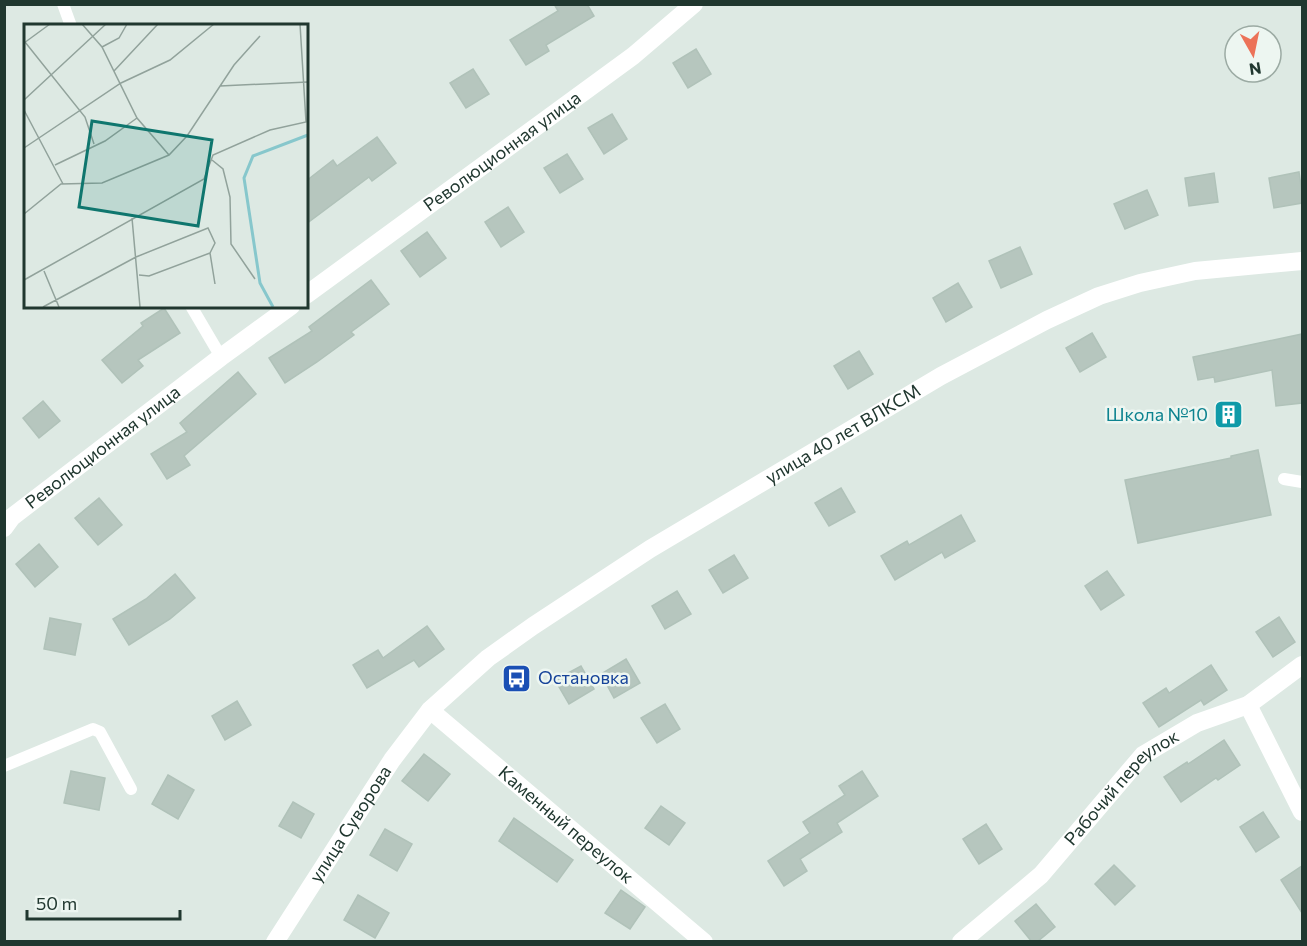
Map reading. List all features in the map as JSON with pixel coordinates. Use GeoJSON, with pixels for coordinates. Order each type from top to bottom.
{"type":"FeatureCollection","features":[{"type":"Feature","properties":{"kind":"street","name":"Революционная улица"},"geometry":{"type":"LineString","coordinates":[[308,294],[633,56],[694,4]]}},
{"type":"Feature","properties":{"kind":"street","name":"улица 40 лет ВЛКСМ"},"geometry":{"type":"LineString","coordinates":[[430,710],[488,658],[650,549],[940,376],[1047,320],[1099,296],[1140,283],[1196,271],[1302,261]]}},
{"type":"Feature","properties":{"kind":"street","name":"Революционная улица"},"geometry":{"type":"LineString","coordinates":[[4,528],[12,518],[288,308]]}},
{"type":"Feature","properties":{"kind":"street","name":"Рабочий переулок"},"geometry":{"type":"LineString","coordinates":[[961,942],[1041,875],[1143,755],[1197,723],[1248,705],[1302,665]]}},
{"type":"Feature","properties":{"kind":"street"},"geometry":{"type":"LineString","coordinates":[[1248,705],[1302,812]]}},
{"type":"Feature","properties":{"kind":"street","name":"улица Суворова"},"geometry":{"type":"LineString","coordinates":[[275,942],[392,760],[430,710]]}},
{"type":"Feature","properties":{"kind":"street","name":"Каменный переулок"},"geometry":{"type":"LineString","coordinates":[[430,710],[704,942]]}},
{"type":"Feature","properties":{"kind":"lane"},"geometry":{"type":"LineString","coordinates":[[63,4],[70,24]]}},
{"type":"Feature","properties":{"kind":"lane"},"geometry":{"type":"LineString","coordinates":[[192,308],[221,357]]}},
{"type":"Feature","properties":{"kind":"lane"},"geometry":{"type":"LineString","coordinates":[[1284,479],[1302,482]]}},
{"type":"Feature","properties":{"kind":"lane"},"geometry":{"type":"LineString","coordinates":[[4,766],[93,729],[100,732],[131,789]]}},
{"type":"Feature","properties":{"kind":"building"},"geometry":{"type":"Polygon","coordinates":[[[554,4],[587,4],[594,16],[546,45],[549,51],[526,65],[510,40],[558,11],[554,4]]]}},
{"type":"Feature","properties":{"kind":"building"},"geometry":{"type":"Polygon","coordinates":[[[696,49],[711,74],[688,88],[673,63],[696,49]]]}},
{"type":"Feature","properties":{"kind":"building"},"geometry":{"type":"Polygon","coordinates":[[[473,69],[489,94],[466,108],[450,83],[473,69]]]}},
{"type":"Feature","properties":{"kind":"building"},"geometry":{"type":"Polygon","coordinates":[[[612,114],[627,139],[604,154],[588,128],[612,114]]]}},
{"type":"Feature","properties":{"kind":"building"},"geometry":{"type":"Polygon","coordinates":[[[377,137],[396,163],[372,181],[369,177],[308,223],[308,179],[333,160],[337,166],[377,137]]]}},
{"type":"Feature","properties":{"kind":"building"},"geometry":{"type":"Polygon","coordinates":[[[567,154],[583,179],[560,193],[544,168],[567,154]]]}},
{"type":"Feature","properties":{"kind":"building"},"geometry":{"type":"Polygon","coordinates":[[[1299,172],[1302,203],[1274,208],[1269,178],[1299,172]]]}},
{"type":"Feature","properties":{"kind":"building"},"geometry":{"type":"Polygon","coordinates":[[[1214,173],[1218,202],[1189,206],[1185,178],[1214,173]]]}},
{"type":"Feature","properties":{"kind":"building"},"geometry":{"type":"Polygon","coordinates":[[[1147,190],[1158,215],[1125,229],[1114,204],[1147,190]]]}},
{"type":"Feature","properties":{"kind":"building"},"geometry":{"type":"Polygon","coordinates":[[[508,207],[524,232],[501,247],[485,222],[508,207]]]}},
{"type":"Feature","properties":{"kind":"building"},"geometry":{"type":"Polygon","coordinates":[[[427,232],[446,258],[420,277],[401,251],[427,232]]]}},
{"type":"Feature","properties":{"kind":"building"},"geometry":{"type":"Polygon","coordinates":[[[1020,247],[1032,274],[1001,288],[989,261],[1020,247]]]}},
{"type":"Feature","properties":{"kind":"building"},"geometry":{"type":"Polygon","coordinates":[[[371,280],[389,304],[351,332],[354,335],[285,383],[269,358],[312,331],[309,327],[371,280]]]}},
{"type":"Feature","properties":{"kind":"building"},"geometry":{"type":"Polygon","coordinates":[[[958,283],[972,307],[946,322],[933,298],[958,283]]]}},
{"type":"Feature","properties":{"kind":"building"},"geometry":{"type":"Polygon","coordinates":[[[164,308],[180,333],[138,360],[143,366],[122,383],[102,360],[143,326],[141,323],[164,308]]]}},
{"type":"Feature","properties":{"kind":"building"},"geometry":{"type":"Polygon","coordinates":[[[1092,333],[1106,357],[1080,372],[1066,348],[1092,333]]]}},
{"type":"Feature","properties":{"kind":"building"},"geometry":{"type":"Polygon","coordinates":[[[1302,334],[1302,403],[1276,406],[1272,370],[1215,382],[1214,377],[1198,380],[1193,357],[1302,334]]]}},
{"type":"Feature","properties":{"kind":"building"},"geometry":{"type":"Polygon","coordinates":[[[859,351],[873,374],[848,389],[834,366],[859,351]]]}},
{"type":"Feature","properties":{"kind":"building"},"geometry":{"type":"Polygon","coordinates":[[[238,372],[256,394],[184,456],[190,465],[167,479],[151,454],[187,432],[180,423],[238,372]]]}},
{"type":"Feature","properties":{"kind":"building"},"geometry":{"type":"Polygon","coordinates":[[[43,401],[60,421],[39,438],[23,418],[43,401]]]}},
{"type":"Feature","properties":{"kind":"building","name":"Школа №10"},"geometry":{"type":"Polygon","coordinates":[[[1258,450],[1271,515],[1138,543],[1125,480],[1231,458],[1231,456],[1258,450]]]}},
{"type":"Feature","properties":{"kind":"building"},"geometry":{"type":"Polygon","coordinates":[[[841,488],[855,512],[829,526],[815,503],[841,488]]]}},
{"type":"Feature","properties":{"kind":"building"},"geometry":{"type":"Polygon","coordinates":[[[99,498],[122,525],[98,545],[75,518],[99,498]]]}},
{"type":"Feature","properties":{"kind":"building"},"geometry":{"type":"Polygon","coordinates":[[[961,515],[975,541],[945,558],[942,552],[895,580],[881,556],[907,541],[909,545],[961,515]]]}},
{"type":"Feature","properties":{"kind":"building"},"geometry":{"type":"Polygon","coordinates":[[[39,544],[58,567],[35,587],[16,564],[39,544]]]}},
{"type":"Feature","properties":{"kind":"building"},"geometry":{"type":"Polygon","coordinates":[[[734,555],[748,578],[723,593],[709,570],[734,555]]]}},
{"type":"Feature","properties":{"kind":"building"},"geometry":{"type":"Polygon","coordinates":[[[1107,571],[1124,595],[1101,610],[1085,586],[1107,571]]]}},
{"type":"Feature","properties":{"kind":"building"},"geometry":{"type":"Polygon","coordinates":[[[175,574],[195,598],[170,619],[129,645],[113,619],[146,599],[175,574]]]}},
{"type":"Feature","properties":{"kind":"building"},"geometry":{"type":"Polygon","coordinates":[[[677,591],[691,614],[665,629],[652,606],[677,591]]]}},
{"type":"Feature","properties":{"kind":"building"},"geometry":{"type":"Polygon","coordinates":[[[1279,617],[1295,642],[1273,657],[1256,632],[1279,617]]]}},
{"type":"Feature","properties":{"kind":"building"},"geometry":{"type":"Polygon","coordinates":[[[50,618],[81,624],[75,655],[44,649],[50,618]]]}},
{"type":"Feature","properties":{"kind":"building"},"geometry":{"type":"Polygon","coordinates":[[[427,626],[444,649],[419,667],[414,660],[367,688],[353,665],[378,650],[383,658],[427,626]]]}},
{"type":"Feature","properties":{"kind":"building"},"geometry":{"type":"Polygon","coordinates":[[[626,659],[640,683],[614,698],[601,674],[626,659]]]}},
{"type":"Feature","properties":{"kind":"building"},"geometry":{"type":"Polygon","coordinates":[[[1211,665],[1227,690],[1204,705],[1201,700],[1159,727],[1143,703],[1166,688],[1169,693],[1211,665]]]}},
{"type":"Feature","properties":{"kind":"building"},"geometry":{"type":"Polygon","coordinates":[[[581,666],[594,689],[569,704],[555,680],[581,666]]]}},
{"type":"Feature","properties":{"kind":"building"},"geometry":{"type":"Polygon","coordinates":[[[237,701],[251,725],[225,740],[212,716],[237,701]]]}},
{"type":"Feature","properties":{"kind":"building"},"geometry":{"type":"Polygon","coordinates":[[[665,704],[680,729],[657,743],[641,718],[665,704]]]}},
{"type":"Feature","properties":{"kind":"building"},"geometry":{"type":"Polygon","coordinates":[[[1224,740],[1240,765],[1181,802],[1164,777],[1224,740]]]}},
{"type":"Feature","properties":{"kind":"building"},"geometry":{"type":"Polygon","coordinates":[[[424,754],[450,774],[428,801],[402,781],[424,754]]]}},
{"type":"Feature","properties":{"kind":"building"},"geometry":{"type":"Polygon","coordinates":[[[71,771],[105,778],[99,810],[64,803],[71,771]]]}},
{"type":"Feature","properties":{"kind":"building"},"geometry":{"type":"Polygon","coordinates":[[[862,771],[878,796],[837,823],[842,832],[800,859],[807,871],[784,886],[768,861],[810,833],[803,822],[845,795],[839,786],[862,771]]]}},
{"type":"Feature","properties":{"kind":"building"},"geometry":{"type":"Polygon","coordinates":[[[168,775],[194,790],[178,819],[152,804],[168,775]]]}},
{"type":"Feature","properties":{"kind":"building"},"geometry":{"type":"Polygon","coordinates":[[[293,802],[314,814],[301,838],[279,826],[293,802]]]}},
{"type":"Feature","properties":{"kind":"building"},"geometry":{"type":"Polygon","coordinates":[[[661,806],[685,823],[669,845],[645,828],[661,806]]]}},
{"type":"Feature","properties":{"kind":"building"},"geometry":{"type":"Polygon","coordinates":[[[1263,812],[1279,837],[1256,852],[1240,827],[1263,812]]]}},
{"type":"Feature","properties":{"kind":"building"},"geometry":{"type":"Polygon","coordinates":[[[514,818],[573,860],[557,882],[499,841],[514,818]]]}},
{"type":"Feature","properties":{"kind":"building"},"geometry":{"type":"Polygon","coordinates":[[[986,824],[1002,849],[979,864],[963,839],[986,824]]]}},
{"type":"Feature","properties":{"kind":"building"},"geometry":{"type":"Polygon","coordinates":[[[385,829],[412,844],[397,871],[370,855],[385,829]]]}},
{"type":"Feature","properties":{"kind":"building"},"geometry":{"type":"Polygon","coordinates":[[[1114,865],[1135,886],[1115,905],[1095,884],[1114,865]]]}},
{"type":"Feature","properties":{"kind":"building"},"geometry":{"type":"Polygon","coordinates":[[[1302,866],[1302,913],[1281,880],[1302,866]]]}},
{"type":"Feature","properties":{"kind":"building"},"geometry":{"type":"Polygon","coordinates":[[[621,890],[645,907],[630,929],[605,913],[621,890]]]}},
{"type":"Feature","properties":{"kind":"building"},"geometry":{"type":"Polygon","coordinates":[[[358,895],[389,913],[375,938],[344,920],[358,895]]]}},
{"type":"Feature","properties":{"kind":"building"},"geometry":{"type":"Polygon","coordinates":[[[1036,904],[1055,927],[1037,942],[1032,942],[1015,921],[1036,904]]]}},
{"type":"Feature","properties":{"kind":"place","name":"Школа №10"},"geometry":{"type":"Point","coordinates":[1229,415]}},
{"type":"Feature","properties":{"kind":"place","name":"Остановка"},"geometry":{"type":"Point","coordinates":[517,678]}}]}
